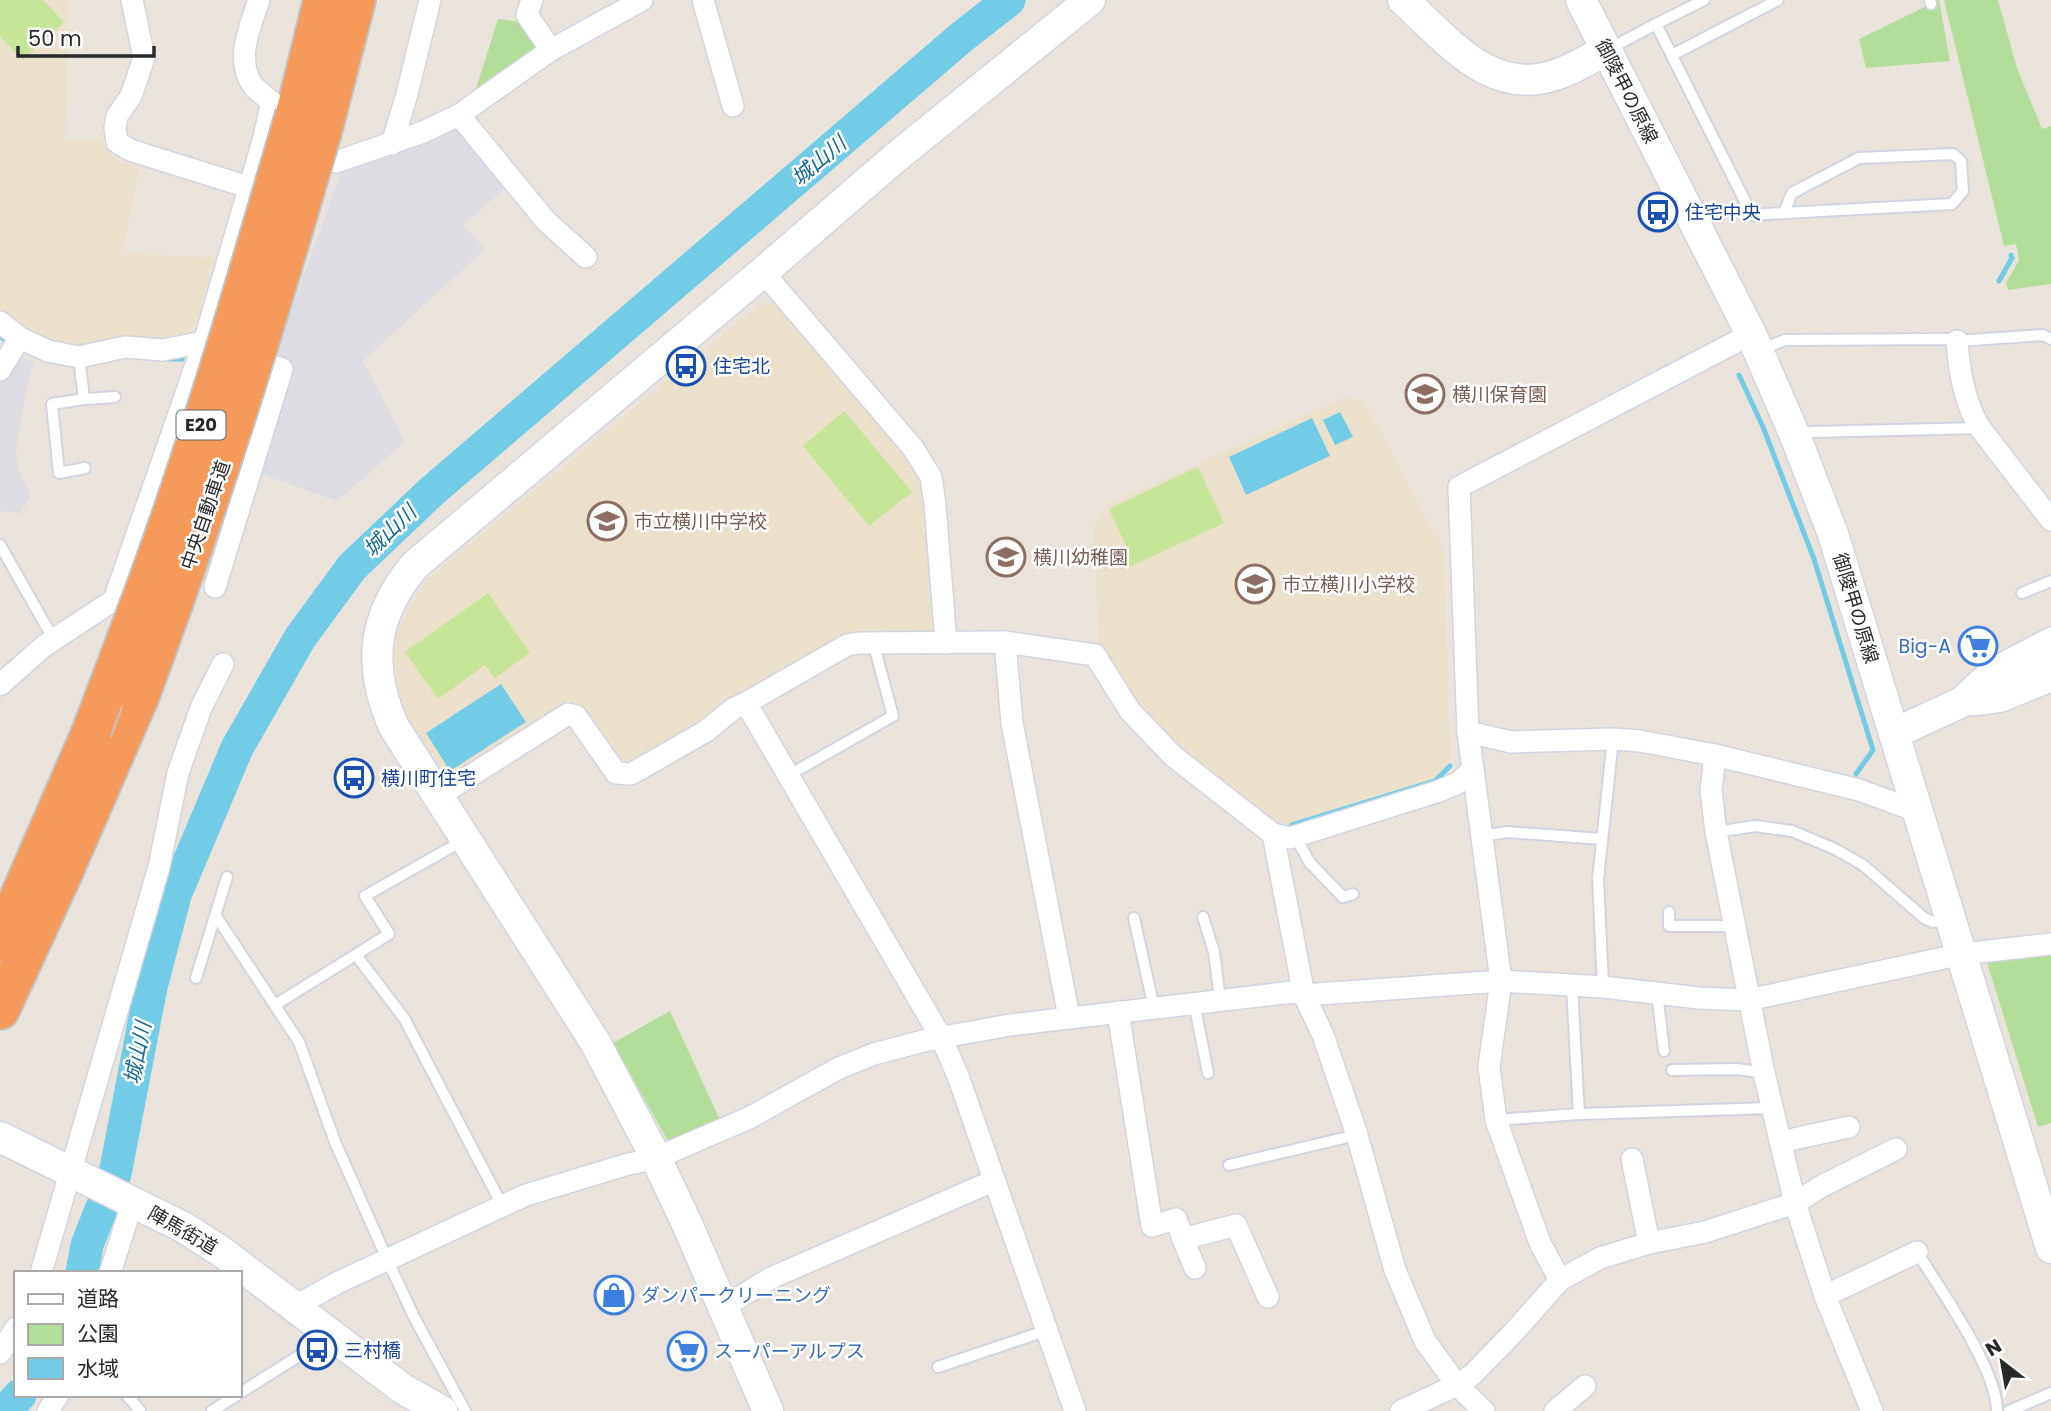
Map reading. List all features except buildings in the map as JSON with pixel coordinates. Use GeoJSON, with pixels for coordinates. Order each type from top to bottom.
{"type":"FeatureCollection","features":[{"type":"Feature","properties":{"kind":"highway","name":"中央自動車道"},"geometry":{"type":"LineString","coordinates":[[0,1010],[64,873],[139,698],[225,458],[273,302],[310,119],[323,0]]}},
{"type":"Feature","properties":{"kind":"highway","name":"中央自動車道"},"geometry":{"type":"LineString","coordinates":[[0,942],[92,730],[150,575],[243,292],[356,0]]}},
{"type":"Feature","properties":{"kind":"street"},"geometry":{"type":"LineString","coordinates":[[132,0],[144,58],[131,96],[117,116],[117,142],[130,150],[248,187]]}},
{"type":"Feature","properties":{"kind":"street"},"geometry":{"type":"LineString","coordinates":[[0,685],[54,640],[114,600],[204,342],[263,141],[271,102],[254,87],[244,66],[246,41],[259,0]]}},
{"type":"Feature","properties":{"kind":"street"},"geometry":{"type":"LineString","coordinates":[[392,144],[430,0]]}},
{"type":"Feature","properties":{"kind":"street"},"geometry":{"type":"LineString","coordinates":[[531,0],[527,15],[551,50]]}},
{"type":"Feature","properties":{"kind":"street"},"geometry":{"type":"LineString","coordinates":[[263,141],[336,162],[392,144],[459,116],[551,50],[642,0]]}},
{"type":"Feature","properties":{"kind":"street"},"geometry":{"type":"LineString","coordinates":[[703,0],[733,106]]}},
{"type":"Feature","properties":{"kind":"street"},"geometry":{"type":"LineString","coordinates":[[768,1411],[725,1306],[656,1158],[595,1042],[394,727],[385,706],[377,665],[381,626],[396,587],[415,565],[895,158],[1090,0]]}},
{"type":"Feature","properties":{"kind":"street"},"geometry":{"type":"LineString","coordinates":[[1403,0],[1476,65],[1512,79],[1537,79],[1556,75],[1606,50]]}},
{"type":"Feature","properties":{"kind":"street","name":"御陵甲の原線"},"geometry":{"type":"LineString","coordinates":[[1581,0],[1754,342],[1796,438],[1833,534],[2051,1248]]}},
{"type":"Feature","properties":{"kind":"street"},"geometry":{"type":"LineString","coordinates":[[459,116],[546,221],[586,257]]}},
{"type":"Feature","properties":{"kind":"street"},"geometry":{"type":"LineString","coordinates":[[763,272],[913,448],[930,477],[935,504],[946,643]]}},
{"type":"Feature","properties":{"kind":"street"},"geometry":{"type":"LineString","coordinates":[[0,322],[20,338],[48,351],[79,357],[125,347],[163,350],[204,342],[282,369],[215,587]]}},
{"type":"Feature","properties":{"kind":"street"},"geometry":{"type":"LineString","coordinates":[[0,370],[20,338]]}},
{"type":"Feature","properties":{"kind":"street"},"geometry":{"type":"LineString","coordinates":[[1957,341],[1966,401],[1979,428],[2051,520]]}},
{"type":"Feature","properties":{"kind":"street"},"geometry":{"type":"LineString","coordinates":[[1560,1280],[1540,1242],[1496,1120],[1489,1066],[1501,981],[1471,771],[1459,487],[1754,342]]}},
{"type":"Feature","properties":{"kind":"street"},"geometry":{"type":"LineString","coordinates":[[1947,710],[1990,670],[2051,638]]}},
{"type":"Feature","properties":{"kind":"street"},"geometry":{"type":"LineString","coordinates":[[437,797],[568,714],[576,716],[616,773],[631,774],[706,731],[733,709],[846,645],[873,642],[1005,642],[1095,655],[1130,711],[1173,757],[1273,834],[1290,838],[1439,791],[1458,783],[1471,771]]}},
{"type":"Feature","properties":{"kind":"street"},"geometry":{"type":"LineString","coordinates":[[1005,642],[1013,723],[1069,1017]]}},
{"type":"Feature","properties":{"kind":"street"},"geometry":{"type":"LineString","coordinates":[[1895,733],[2051,661]]}},
{"type":"Feature","properties":{"kind":"street"},"geometry":{"type":"LineString","coordinates":[[42,1271],[159,867],[178,773],[201,708],[223,664]]}},
{"type":"Feature","properties":{"kind":"street"},"geometry":{"type":"LineString","coordinates":[[1947,710],[2002,701],[2051,681]]}},
{"type":"Feature","properties":{"kind":"street"},"geometry":{"type":"LineString","coordinates":[[747,703],[942,1039],[958,1076],[1075,1411]]}},
{"type":"Feature","properties":{"kind":"street"},"geometry":{"type":"LineString","coordinates":[[1468,733],[1511,742],[1613,739],[1640,741],[1715,755],[1859,790],[1919,812]]}},
{"type":"Feature","properties":{"kind":"street"},"geometry":{"type":"LineString","coordinates":[[1715,755],[1712,791],[1716,832],[1748,1000],[1780,1142],[1795,1203],[1825,1296],[1872,1411]]}},
{"type":"Feature","properties":{"kind":"street"},"geometry":{"type":"LineString","coordinates":[[1273,834],[1304,995],[1323,1035],[1357,1135],[1395,1270],[1425,1341],[1457,1385],[1484,1411]]}},
{"type":"Feature","properties":{"kind":"street"},"geometry":{"type":"LineString","coordinates":[[293,1307],[502,1205],[554,1185],[656,1158],[749,1118],[839,1068],[874,1054],[927,1040],[1010,1025],[1220,999],[1293,992],[1304,995],[1501,981],[1748,1000],[1962,954],[2051,944]]}},
{"type":"Feature","properties":{"kind":"street"},"geometry":{"type":"LineString","coordinates":[[1118,1012],[1152,1226],[1176,1219],[1195,1268]]}},
{"type":"Feature","properties":{"kind":"street"},"geometry":{"type":"LineString","coordinates":[[1780,1142],[1849,1127]]}},
{"type":"Feature","properties":{"kind":"street"},"geometry":{"type":"LineString","coordinates":[[0,1137],[72,1171]]}},
{"type":"Feature","properties":{"kind":"street"},"geometry":{"type":"LineString","coordinates":[[1401,1411],[1457,1385],[1472,1375],[1560,1280],[1600,1258],[1705,1232],[1795,1203],[1822,1186],[1896,1149]]}},
{"type":"Feature","properties":{"kind":"street"},"geometry":{"type":"LineString","coordinates":[[1633,1160],[1649,1244]]}},
{"type":"Feature","properties":{"kind":"street","name":"陣馬街道"},"geometry":{"type":"LineString","coordinates":[[72,1171],[183,1227],[222,1252],[429,1408]]}},
{"type":"Feature","properties":{"kind":"street"},"geometry":{"type":"LineString","coordinates":[[725,1306],[771,1278],[993,1181]]}},
{"type":"Feature","properties":{"kind":"street"},"geometry":{"type":"LineString","coordinates":[[111,1271],[130,1199]]}},
{"type":"Feature","properties":{"kind":"street"},"geometry":{"type":"LineString","coordinates":[[1183,1239],[1236,1225],[1268,1299]]}},
{"type":"Feature","properties":{"kind":"street"},"geometry":{"type":"LineString","coordinates":[[1825,1296],[1917,1252]]}},
{"type":"Feature","properties":{"kind":"street"},"geometry":{"type":"LineString","coordinates":[[0,1353],[14,1331]]}},
{"type":"Feature","properties":{"kind":"street"},"geometry":{"type":"LineString","coordinates":[[1555,1411],[1585,1386]]}},
{"type":"Feature","properties":{"kind":"lane"},"geometry":{"type":"LineString","coordinates":[[1606,50],[1703,0]]}},
{"type":"Feature","properties":{"kind":"lane"},"geometry":{"type":"LineString","coordinates":[[1672,55],[1779,0]]}},
{"type":"Feature","properties":{"kind":"lane"},"geometry":{"type":"LineString","coordinates":[[1656,24],[1752,215],[1952,204],[1964,191],[1961,161],[1953,154],[1859,158],[1792,193],[1784,213]]}},
{"type":"Feature","properties":{"kind":"lane"},"geometry":{"type":"LineString","coordinates":[[1754,342],[1957,341],[2043,335],[2051,339]]}},
{"type":"Feature","properties":{"kind":"lane"},"geometry":{"type":"LineString","coordinates":[[79,357],[84,399]]}},
{"type":"Feature","properties":{"kind":"lane"},"geometry":{"type":"LineString","coordinates":[[85,468],[59,473],[52,404],[115,397]]}},
{"type":"Feature","properties":{"kind":"lane"},"geometry":{"type":"LineString","coordinates":[[1796,438],[1811,432],[1979,428]]}},
{"type":"Feature","properties":{"kind":"lane"},"geometry":{"type":"LineString","coordinates":[[0,545],[54,640]]}},
{"type":"Feature","properties":{"kind":"lane"},"geometry":{"type":"LineString","coordinates":[[2022,593],[2051,581]]}},
{"type":"Feature","properties":{"kind":"lane"},"geometry":{"type":"LineString","coordinates":[[789,775],[893,716],[873,642]]}},
{"type":"Feature","properties":{"kind":"lane"},"geometry":{"type":"LineString","coordinates":[[1603,987],[1598,879],[1613,739]]}},
{"type":"Feature","properties":{"kind":"lane"},"geometry":{"type":"LineString","coordinates":[[1716,832],[1755,826],[1791,831],[1835,849],[1863,865],[1924,918],[1933,922],[1952,919]]}},
{"type":"Feature","properties":{"kind":"lane"},"geometry":{"type":"LineString","coordinates":[[1482,836],[1507,832],[1602,839]]}},
{"type":"Feature","properties":{"kind":"lane"},"geometry":{"type":"LineString","coordinates":[[1295,836],[1310,863],[1343,897],[1353,894]]}},
{"type":"Feature","properties":{"kind":"lane"},"geometry":{"type":"LineString","coordinates":[[275,1005],[389,934],[365,896],[464,840]]}},
{"type":"Feature","properties":{"kind":"lane"},"geometry":{"type":"LineString","coordinates":[[196,978],[226,877]]}},
{"type":"Feature","properties":{"kind":"lane"},"geometry":{"type":"LineString","coordinates":[[1669,912],[1669,926],[1735,926]]}},
{"type":"Feature","properties":{"kind":"lane"},"geometry":{"type":"LineString","coordinates":[[216,916],[299,1042],[335,1142],[387,1259],[414,1317],[465,1411]]}},
{"type":"Feature","properties":{"kind":"lane"},"geometry":{"type":"LineString","coordinates":[[1203,917],[1213,952],[1220,999]]}},
{"type":"Feature","properties":{"kind":"lane"},"geometry":{"type":"LineString","coordinates":[[1135,918],[1154,1009]]}},
{"type":"Feature","properties":{"kind":"lane"},"geometry":{"type":"LineString","coordinates":[[356,955],[404,1018],[502,1205]]}},
{"type":"Feature","properties":{"kind":"lane"},"geometry":{"type":"LineString","coordinates":[[1572,987],[1579,1114]]}},
{"type":"Feature","properties":{"kind":"lane"},"geometry":{"type":"LineString","coordinates":[[1657,993],[1664,1051]]}},
{"type":"Feature","properties":{"kind":"lane"},"geometry":{"type":"LineString","coordinates":[[1194,1003],[1208,1073]]}},
{"type":"Feature","properties":{"kind":"lane"},"geometry":{"type":"LineString","coordinates":[[1672,1070],[1737,1069],[1764,1073]]}},
{"type":"Feature","properties":{"kind":"lane"},"geometry":{"type":"LineString","coordinates":[[1496,1120],[1579,1114],[1772,1108]]}},
{"type":"Feature","properties":{"kind":"lane"},"geometry":{"type":"LineString","coordinates":[[1229,1165],[1357,1135]]}},
{"type":"Feature","properties":{"kind":"lane"},"geometry":{"type":"LineString","coordinates":[[1917,1252],[1984,1363],[1997,1399],[1997,1411]]}},
{"type":"Feature","properties":{"kind":"lane"},"geometry":{"type":"LineString","coordinates":[[938,1367],[1045,1331]]}},
{"type":"Feature","properties":{"kind":"lane"},"geometry":{"type":"LineString","coordinates":[[242,1391],[331,1335]]}},
{"type":"Feature","properties":{"kind":"lane"},"geometry":{"type":"LineString","coordinates":[[2009,1411],[2051,1393]]}},
{"type":"Feature","properties":{"kind":"lane"},"geometry":{"type":"LineString","coordinates":[[212,1411],[233,1397]]}},
{"type":"Feature","properties":{"kind":"shaded area"},"geometry":{"type":"Polygon","coordinates":[[[0,0],[68,0],[65,139],[101,138],[109,156],[139,169],[122,253],[215,258],[193,331],[166,343],[58,345],[32,337],[0,311],[0,0]]]}},
{"type":"Feature","properties":{"kind":"shaded area"},"geometry":{"type":"Polygon","coordinates":[[[456,125],[507,187],[463,225],[485,249],[363,361],[405,442],[337,501],[259,473],[294,364],[275,355],[342,169],[456,125]]]}},
{"type":"Feature","properties":{"kind":"shaded area"},"geometry":{"type":"Polygon","coordinates":[[[761,303],[775,304],[909,461],[923,483],[927,509],[932,630],[848,635],[832,642],[723,703],[695,724],[631,762],[620,762],[575,700],[448,780],[406,716],[397,686],[394,655],[398,632],[428,579],[761,303]]]}},
{"type":"Feature","properties":{"kind":"shaded area"},"geometry":{"type":"Polygon","coordinates":[[[17,355],[34,363],[27,386],[16,449],[18,468],[31,497],[20,513],[0,511],[0,383],[17,355]]]}},
{"type":"Feature","properties":{"kind":"shaded area"},"geometry":{"type":"Polygon","coordinates":[[[1345,397],[1364,402],[1444,551],[1450,766],[1435,781],[1292,825],[1267,817],[1163,731],[1131,699],[1099,646],[1094,525],[1109,504],[1345,397]]]}},
{"type":"Feature","properties":{"kind":"green space"},"geometry":{"type":"Polygon","coordinates":[[[0,0],[43,0],[64,22],[23,60],[0,36],[0,0]]]}},
{"type":"Feature","properties":{"kind":"green space"},"geometry":{"type":"Polygon","coordinates":[[[1939,0],[1950,61],[1866,68],[1859,39],[1939,0]]]}},
{"type":"Feature","properties":{"kind":"green space"},"geometry":{"type":"Polygon","coordinates":[[[1944,0],[1998,0],[2017,68],[2042,129],[2051,126],[2051,284],[2008,290],[2006,283],[2019,260],[2016,244],[2004,246],[1944,0]]]}},
{"type":"Feature","properties":{"kind":"green space"},"geometry":{"type":"Polygon","coordinates":[[[498,19],[522,22],[543,50],[473,98],[498,19]]]}},
{"type":"Feature","properties":{"kind":"green space"},"geometry":{"type":"Polygon","coordinates":[[[844,411],[912,492],[869,526],[803,446],[844,411]]]}},
{"type":"Feature","properties":{"kind":"green space"},"geometry":{"type":"Polygon","coordinates":[[[1198,467],[1224,523],[1123,570],[1116,556],[1128,550],[1109,509],[1198,467]]]}},
{"type":"Feature","properties":{"kind":"green space"},"geometry":{"type":"Polygon","coordinates":[[[488,593],[530,653],[495,678],[485,665],[438,699],[405,652],[488,593]]]}},
{"type":"Feature","properties":{"kind":"green space"},"geometry":{"type":"Polygon","coordinates":[[[2051,952],[2051,1123],[2038,1127],[1986,959],[2051,952]]]}},
{"type":"Feature","properties":{"kind":"green space"},"geometry":{"type":"Polygon","coordinates":[[[670,1011],[720,1120],[668,1141],[613,1043],[670,1011]]]}},
{"type":"Feature","properties":{"kind":"water"},"geometry":{"type":"Polygon","coordinates":[[[1340,412],[1353,437],[1335,445],[1323,420],[1340,412]]]}},
{"type":"Feature","properties":{"kind":"water"},"geometry":{"type":"Polygon","coordinates":[[[1312,418],[1330,456],[1246,495],[1229,457],[1312,418]]]}},
{"type":"Feature","properties":{"kind":"water"},"geometry":{"type":"Polygon","coordinates":[[[501,684],[526,722],[450,771],[426,733],[501,684]]]}},
{"type":"Feature","properties":{"kind":"waterway","name":"城山川"},"geometry":{"type":"LineString","coordinates":[[82,1271],[87,1245],[115,1174],[151,987],[175,895],[237,748],[300,638],[352,567],[431,492],[963,36],[1009,0]]}},
{"type":"Feature","properties":{"kind":"waterway"},"geometry":{"type":"LineString","coordinates":[[1999,281],[2012,258],[2011,255]]}},
{"type":"Feature","properties":{"kind":"waterway"},"geometry":{"type":"LineString","coordinates":[[0,336],[4,339]]}},
{"type":"Feature","properties":{"kind":"waterway"},"geometry":{"type":"LineString","coordinates":[[169,359],[182,359]]}},
{"type":"Feature","properties":{"kind":"waterway"},"geometry":{"type":"LineString","coordinates":[[1739,375],[1763,427],[1814,559],[1873,750],[1856,774]]}},
{"type":"Feature","properties":{"kind":"waterway"},"geometry":{"type":"LineString","coordinates":[[1292,825],[1435,781],[1450,766]]}},
{"type":"Feature","properties":{"kind":"waterway","name":"城山川"},"geometry":{"type":"LineString","coordinates":[[5,1411],[18,1397]]}},
{"type":"Feature","properties":{"kind":"place","name":"住宅中央"},"geometry":{"type":"Point","coordinates":[1658,212]}},
{"type":"Feature","properties":{"kind":"place","name":"住宅北"},"geometry":{"type":"Point","coordinates":[686,366]}},
{"type":"Feature","properties":{"kind":"place","name":"横川保育園"},"geometry":{"type":"Point","coordinates":[1425,394]}},
{"type":"Feature","properties":{"kind":"place","name":"市立横川中学校"},"geometry":{"type":"Point","coordinates":[607,521]}},
{"type":"Feature","properties":{"kind":"place","name":"横川幼稚園"},"geometry":{"type":"Point","coordinates":[1006,557]}},
{"type":"Feature","properties":{"kind":"place","name":"市立横川小学校"},"geometry":{"type":"Point","coordinates":[1255,584]}},
{"type":"Feature","properties":{"kind":"place","name":"Big-A"},"geometry":{"type":"Point","coordinates":[1978,646]}},
{"type":"Feature","properties":{"kind":"place","name":"横川町住宅"},"geometry":{"type":"Point","coordinates":[354,778]}},
{"type":"Feature","properties":{"kind":"place","name":"ダンパークリーニング"},"geometry":{"type":"Point","coordinates":[614,1295]}},
{"type":"Feature","properties":{"kind":"place","name":"三村橋"},"geometry":{"type":"Point","coordinates":[317,1350]}},
{"type":"Feature","properties":{"kind":"place","name":"スーパーアルプス"},"geometry":{"type":"Point","coordinates":[687,1351]}}]}
